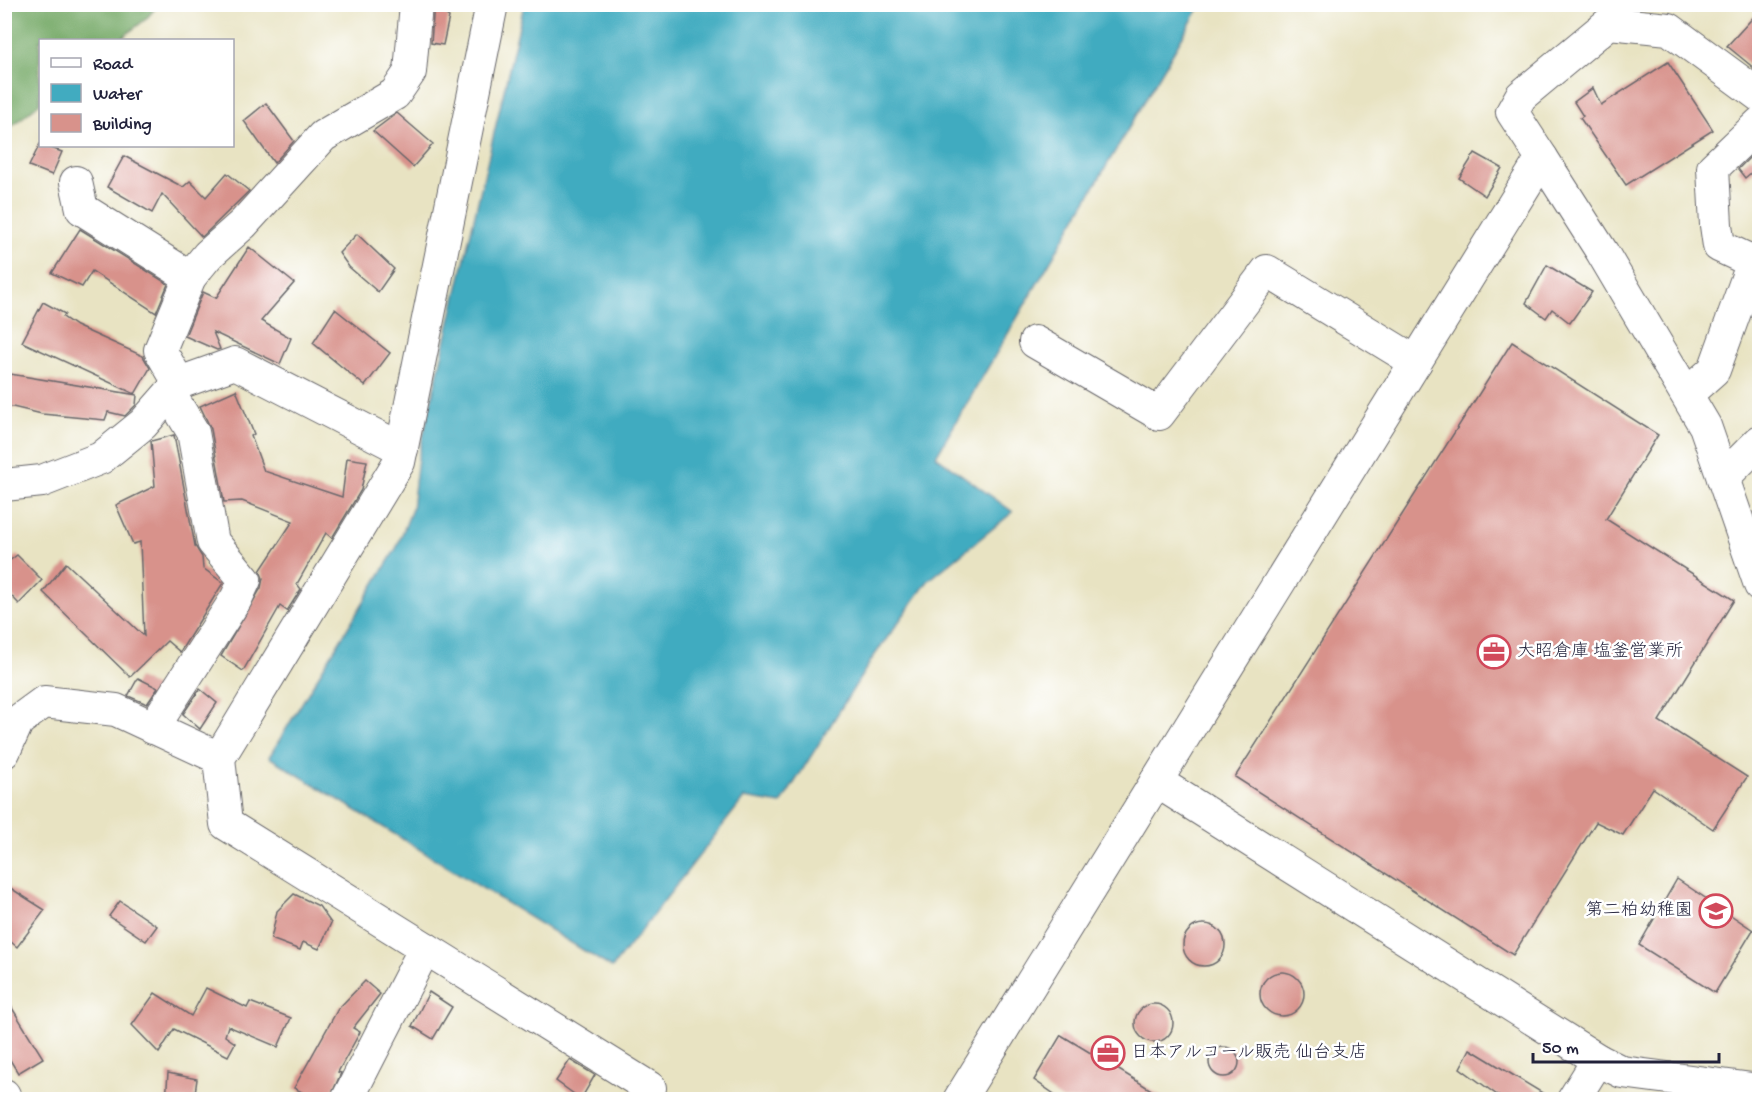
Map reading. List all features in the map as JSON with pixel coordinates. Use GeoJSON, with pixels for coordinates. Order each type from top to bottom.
{"type":"FeatureCollection","features":[{"type":"Feature","properties":{"kind":"street"},"geometry":{"type":"LineString","coordinates":[[153,728],[236,599],[245,580],[213,542],[193,432],[160,350],[190,277],[208,255],[243,224],[323,136],[395,94],[410,72],[416,4]]}},
{"type":"Feature","properties":{"kind":"street"},"geometry":{"type":"LineString","coordinates":[[492,4],[399,462],[219,759],[226,824],[650,1088],[643,1100]]}},
{"type":"Feature","properties":{"kind":"street"},"geometry":{"type":"LineString","coordinates":[[1760,96],[1669,29],[1609,22],[1521,96],[1512,112],[1602,252],[1705,426],[1760,585]]}},
{"type":"Feature","properties":{"kind":"street"},"geometry":{"type":"LineString","coordinates":[[1686,394],[1714,370],[1753,262],[1719,246],[1713,168],[1760,123]]}},
{"type":"Feature","properties":{"kind":"street"},"geometry":{"type":"LineString","coordinates":[[959,1100],[1542,158]]}},
{"type":"Feature","properties":{"kind":"street"},"geometry":{"type":"LineString","coordinates":[[76,182],[82,209],[190,277]]}},
{"type":"Feature","properties":{"kind":"street"},"geometry":{"type":"LineString","coordinates":[[1035,342],[1159,414],[1266,271],[1416,362]]}},
{"type":"Feature","properties":{"kind":"street"},"geometry":{"type":"LineString","coordinates":[[4,485],[42,481],[101,458],[143,424],[174,389],[235,363],[402,449]]}},
{"type":"Feature","properties":{"kind":"street"},"geometry":{"type":"LineString","coordinates":[[1723,478],[1760,441]]}},
{"type":"Feature","properties":{"kind":"street"},"geometry":{"type":"LineString","coordinates":[[4,752],[18,721],[44,702],[116,710],[219,759]]}},
{"type":"Feature","properties":{"kind":"street"},"geometry":{"type":"LineString","coordinates":[[1156,781],[1622,1072],[1665,1089],[1760,1090]]}},
{"type":"Feature","properties":{"kind":"street"},"geometry":{"type":"LineString","coordinates":[[347,1100],[425,948]]}},
{"type":"Feature","properties":{"kind":"street"},"geometry":{"type":"LineString","coordinates":[[1573,1100],[1598,1059]]}},
{"type":"Feature","properties":{"kind":"street"},"geometry":{"type":"LineString","coordinates":[[4,1095],[6,1100]]}},
{"type":"Feature","properties":{"kind":"green space"},"geometry":{"type":"Polygon","coordinates":[[[5,4],[158,4],[146,19],[120,39],[39,39],[39,104],[5,132],[5,4]]]}},
{"type":"Feature","properties":{"kind":"water"},"geometry":{"type":"Polygon","coordinates":[[[524,5],[1201,5],[936,456],[1013,512],[928,581],[872,659],[781,804],[744,798],[612,968],[269,757],[397,547],[412,509],[418,458],[524,5]]]}},
{"type":"Feature","properties":{"kind":"building"},"geometry":{"type":"Polygon","coordinates":[[[434,4],[449,4],[446,15],[449,17],[443,45],[431,43],[434,4]]]}},
{"type":"Feature","properties":{"kind":"building"},"geometry":{"type":"Polygon","coordinates":[[[1760,10],[1760,73],[1727,46],[1760,10]]]}},
{"type":"Feature","properties":{"kind":"building"},"geometry":{"type":"Polygon","coordinates":[[[1668,62],[1713,130],[1626,185],[1580,118],[1583,116],[1574,102],[1593,88],[1601,105],[1668,62]]]}},
{"type":"Feature","properties":{"kind":"building"},"geometry":{"type":"Polygon","coordinates":[[[266,103],[294,141],[274,163],[244,121],[266,103]]]}},
{"type":"Feature","properties":{"kind":"building"},"geometry":{"type":"Polygon","coordinates":[[[397,113],[433,144],[413,167],[373,131],[397,113]]]}},
{"type":"Feature","properties":{"kind":"building"},"geometry":{"type":"Polygon","coordinates":[[[39,146],[62,152],[52,175],[29,166],[39,146]]]}},
{"type":"Feature","properties":{"kind":"building"},"geometry":{"type":"Polygon","coordinates":[[[1475,153],[1502,168],[1485,196],[1459,178],[1475,153]]]}},
{"type":"Feature","properties":{"kind":"building"},"geometry":{"type":"Polygon","coordinates":[[[124,156],[183,187],[190,181],[206,197],[227,173],[249,191],[202,237],[162,194],[152,213],[107,187],[124,156]]]}},
{"type":"Feature","properties":{"kind":"building"},"geometry":{"type":"Polygon","coordinates":[[[1751,156],[1760,165],[1745,178],[1738,169],[1751,156]]]}},
{"type":"Feature","properties":{"kind":"building"},"geometry":{"type":"Polygon","coordinates":[[[80,229],[168,284],[156,313],[92,271],[82,287],[52,273],[80,229]]]}},
{"type":"Feature","properties":{"kind":"building"},"geometry":{"type":"Polygon","coordinates":[[[357,234],[394,269],[378,292],[349,267],[339,253],[357,234]]]}},
{"type":"Feature","properties":{"kind":"building"},"geometry":{"type":"Polygon","coordinates":[[[249,247],[294,283],[261,321],[291,338],[280,364],[213,332],[220,349],[217,350],[185,336],[203,292],[216,298],[249,247]]]}},
{"type":"Feature","properties":{"kind":"building"},"geometry":{"type":"Polygon","coordinates":[[[1547,265],[1592,292],[1570,323],[1552,309],[1546,318],[1526,303],[1547,265]]]}},
{"type":"Feature","properties":{"kind":"building"},"geometry":{"type":"Polygon","coordinates":[[[43,302],[65,314],[63,317],[76,326],[143,356],[150,368],[135,394],[22,342],[43,302]]]}},
{"type":"Feature","properties":{"kind":"building"},"geometry":{"type":"Polygon","coordinates":[[[335,309],[390,353],[365,386],[313,343],[335,309]]]}},
{"type":"Feature","properties":{"kind":"building"},"geometry":{"type":"Polygon","coordinates":[[[1512,342],[1658,435],[1606,519],[1734,600],[1659,721],[1747,777],[1713,829],[1653,788],[1623,835],[1596,822],[1513,955],[1235,777],[1512,342]]]}},
{"type":"Feature","properties":{"kind":"building"},"geometry":{"type":"Polygon","coordinates":[[[4,373],[137,395],[136,405],[125,416],[108,412],[105,420],[42,414],[4,405],[4,373]]]}},
{"type":"Feature","properties":{"kind":"building"},"geometry":{"type":"Polygon","coordinates":[[[236,390],[254,434],[251,436],[264,471],[342,497],[347,458],[367,461],[361,490],[332,538],[326,533],[297,584],[301,589],[287,611],[280,606],[243,671],[221,656],[261,588],[263,578],[260,571],[293,521],[242,501],[224,502],[211,429],[200,406],[236,390]]]}},
{"type":"Feature","properties":{"kind":"building"},"geometry":{"type":"Polygon","coordinates":[[[174,435],[195,546],[202,557],[203,568],[223,583],[180,652],[167,641],[130,677],[43,592],[66,563],[144,636],[140,542],[133,544],[116,505],[155,486],[151,441],[174,435]]]}},
{"type":"Feature","properties":{"kind":"building"},"geometry":{"type":"Polygon","coordinates":[[[17,555],[42,580],[19,604],[4,588],[4,565],[17,555]]]}},
{"type":"Feature","properties":{"kind":"building"},"geometry":{"type":"Polygon","coordinates":[[[138,678],[158,688],[147,704],[128,696],[138,678]]]}},
{"type":"Feature","properties":{"kind":"building"},"geometry":{"type":"Polygon","coordinates":[[[200,689],[217,703],[200,729],[183,714],[200,689]]]}},
{"type":"Feature","properties":{"kind":"building"},"geometry":{"type":"Polygon","coordinates":[[[1677,879],[1753,930],[1715,993],[1639,945],[1677,879]]]}},
{"type":"Feature","properties":{"kind":"building"},"geometry":{"type":"Polygon","coordinates":[[[4,884],[45,910],[17,947],[4,936],[4,884]]]}},
{"type":"Feature","properties":{"kind":"building"},"geometry":{"type":"Polygon","coordinates":[[[294,894],[319,906],[331,923],[319,949],[303,942],[300,950],[271,939],[277,911],[294,894]]]}},
{"type":"Feature","properties":{"kind":"building"},"geometry":{"type":"Polygon","coordinates":[[[120,901],[157,926],[146,941],[109,916],[120,901]]]}},
{"type":"Feature","properties":{"kind":"building"},"geometry":{"type":"Polygon","coordinates":[[[1204,924],[1219,930],[1225,945],[1219,960],[1204,966],[1189,960],[1183,945],[1189,930],[1204,924]]]}},
{"type":"Feature","properties":{"kind":"building"},"geometry":{"type":"Polygon","coordinates":[[[1282,972],[1297,979],[1304,994],[1297,1009],[1282,1016],[1267,1009],[1260,994],[1267,979],[1282,972]]]}},
{"type":"Feature","properties":{"kind":"building"},"geometry":{"type":"Polygon","coordinates":[[[365,981],[380,994],[353,1028],[360,1032],[338,1072],[341,1073],[329,1100],[317,1100],[294,1088],[338,1009],[365,981]]]}},
{"type":"Feature","properties":{"kind":"building"},"geometry":{"type":"Polygon","coordinates":[[[206,988],[247,1008],[250,1002],[291,1018],[278,1047],[228,1026],[225,1036],[235,1043],[228,1056],[174,1029],[159,1053],[132,1025],[155,993],[191,1016],[206,988]]]}},
{"type":"Feature","properties":{"kind":"building"},"geometry":{"type":"Polygon","coordinates":[[[429,992],[452,1007],[433,1039],[412,1026],[429,992]]]}},
{"type":"Feature","properties":{"kind":"building"},"geometry":{"type":"Polygon","coordinates":[[[4,995],[43,1058],[18,1073],[4,1050],[4,995]]]}},
{"type":"Feature","properties":{"kind":"building"},"geometry":{"type":"Polygon","coordinates":[[[1154,1004],[1161,1005],[1167,1010],[1172,1016],[1172,1030],[1167,1036],[1161,1041],[1154,1042],[1147,1041],[1141,1036],[1136,1030],[1135,1023],[1136,1016],[1141,1010],[1147,1005],[1154,1004]]]}},
{"type":"Feature","properties":{"kind":"building"},"geometry":{"type":"Polygon","coordinates":[[[1061,1035],[1167,1100],[1063,1100],[1034,1080],[1061,1035]]]}},
{"type":"Feature","properties":{"kind":"building"},"geometry":{"type":"Polygon","coordinates":[[[1224,1047],[1234,1052],[1239,1062],[1234,1072],[1224,1077],[1214,1072],[1209,1062],[1214,1052],[1224,1047]]]}},
{"type":"Feature","properties":{"kind":"building"},"geometry":{"type":"Polygon","coordinates":[[[1470,1049],[1554,1100],[1504,1100],[1460,1068],[1470,1049]]]}},
{"type":"Feature","properties":{"kind":"building"},"geometry":{"type":"Polygon","coordinates":[[[570,1060],[595,1075],[581,1099],[556,1081],[570,1060]]]}},
{"type":"Feature","properties":{"kind":"building"},"geometry":{"type":"Polygon","coordinates":[[[168,1073],[197,1079],[194,1100],[166,1100],[168,1073]]]}},
{"type":"Feature","properties":{"kind":"place","name":"大昭倉庫 塩釜営業所"},"geometry":{"type":"Point","coordinates":[1494,652]}},
{"type":"Feature","properties":{"kind":"place","name":"第二柏幼稚園"},"geometry":{"type":"Point","coordinates":[1716,911]}},
{"type":"Feature","properties":{"kind":"place","name":"日本アルコール販売 仙台支店"},"geometry":{"type":"Point","coordinates":[1108,1053]}}]}
